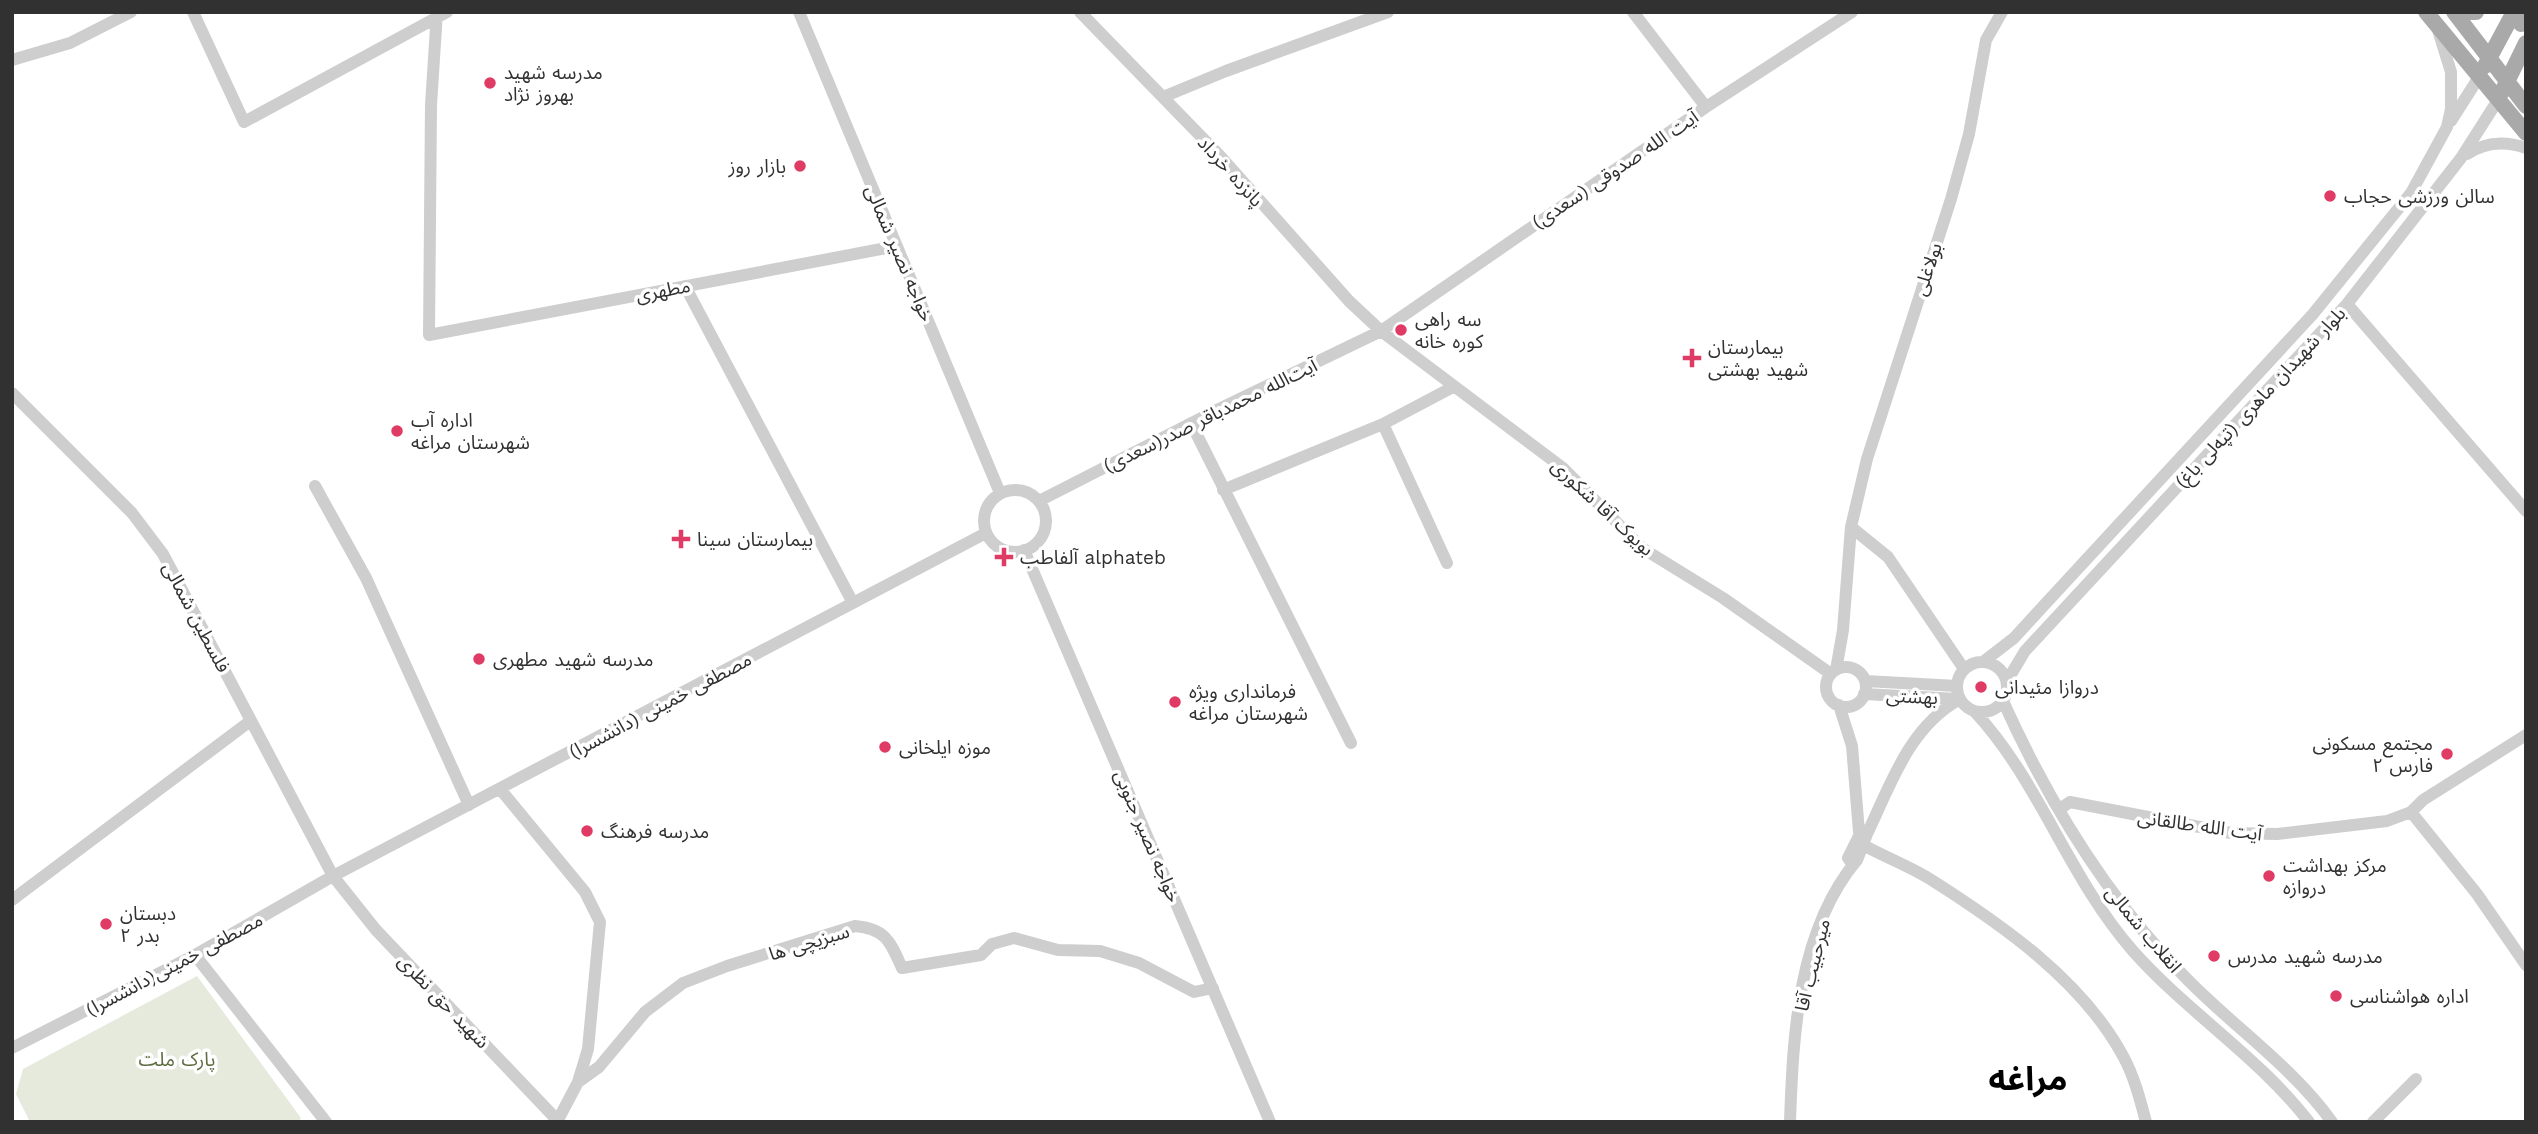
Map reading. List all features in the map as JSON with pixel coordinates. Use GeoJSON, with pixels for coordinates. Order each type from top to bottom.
{"type":"FeatureCollection","features":[{"type":"Feature","properties":{"kind":"main road"},"geometry":{"type":"LineString","coordinates":[[2426,12],[2526,133]]}},
{"type":"Feature","properties":{"kind":"main road"},"geometry":{"type":"LineString","coordinates":[[2454,12],[2526,106]]}},
{"type":"Feature","properties":{"kind":"main road"},"geometry":{"type":"LineString","coordinates":[[2469,12],[2476,12]]}},
{"type":"Feature","properties":{"kind":"main road"},"geometry":{"type":"LineString","coordinates":[[2479,77],[2515,12]]}},
{"type":"Feature","properties":{"kind":"main road"},"geometry":{"type":"LineString","coordinates":[[2515,12],[2521,24],[2526,23]]}},
{"type":"Feature","properties":{"kind":"main road"},"geometry":{"type":"LineString","coordinates":[[2498,100],[2526,43]]}},
{"type":"Feature","properties":{"kind":"street"},"geometry":{"type":"LineString","coordinates":[[12,60],[70,43],[131,12]]}},
{"type":"Feature","properties":{"kind":"street"},"geometry":{"type":"LineString","coordinates":[[193,12],[244,122],[440,14]]}},
{"type":"Feature","properties":{"kind":"street","name":"خواجه نصیر شمالی"},"geometry":{"type":"LineString","coordinates":[[799,12],[1000,493]]}},
{"type":"Feature","properties":{"kind":"street","name":"پانزده خرداد"},"geometry":{"type":"LineString","coordinates":[[1080,12],[1221,157],[1349,301],[1381,331]]}},
{"type":"Feature","properties":{"kind":"street"},"geometry":{"type":"LineString","coordinates":[[1163,97],[1388,12]]}},
{"type":"Feature","properties":{"kind":"street"},"geometry":{"type":"LineString","coordinates":[[1633,12],[1706,107]]}},
{"type":"Feature","properties":{"kind":"street","name":"آیت الله صدوقی (سعدی)"},"geometry":{"type":"LineString","coordinates":[[1381,331],[1706,107],[1853,12]]}},
{"type":"Feature","properties":{"kind":"street","name":"بولاغلی"},"geometry":{"type":"LineString","coordinates":[[1833,672],[1843,630],[1851,527],[1867,459],[1953,191],[1969,134],[1986,40],[2002,12]]}},
{"type":"Feature","properties":{"kind":"street","name":"مطهری"},"geometry":{"type":"LineString","coordinates":[[440,14],[430,105],[429,335],[897,246]]}},
{"type":"Feature","properties":{"kind":"street","name":"بلوار شهیدان ماهری (تپه‌لی باغ)"},"geometry":{"type":"LineString","coordinates":[[2437,27],[2451,72],[2447,127]]}},
{"type":"Feature","properties":{"kind":"street","name":"بلوار شهیدان ماهری (تپه‌لی باغ)"},"geometry":{"type":"LineString","coordinates":[[1983,662],[2029,622],[2313,314],[2412,193],[2447,127],[2479,77]]}},
{"type":"Feature","properties":{"kind":"street","name":"بلوار شهیدان ماهری (تپه‌لی باغ)"},"geometry":{"type":"LineString","coordinates":[[2007,681],[2025,651],[2347,304],[2461,158],[2498,100]]}},
{"type":"Feature","properties":{"kind":"street"},"geometry":{"type":"LineString","coordinates":[[2461,158],[2478,147],[2495,144],[2513,144],[2526,148]]}},
{"type":"Feature","properties":{"kind":"street"},"geometry":{"type":"LineString","coordinates":[[2412,193],[2422,195],[2425,206]]}},
{"type":"Feature","properties":{"kind":"street"},"geometry":{"type":"LineString","coordinates":[[685,286],[853,603]]}},
{"type":"Feature","properties":{"kind":"street"},"geometry":{"type":"LineString","coordinates":[[2347,304],[2526,511]]}},
{"type":"Feature","properties":{"kind":"street","name":"بویوک آقا شکوری"},"geometry":{"type":"LineString","coordinates":[[1381,331],[1563,468],[1642,548],[1723,598],[1833,672]]}},
{"type":"Feature","properties":{"kind":"street","name":"آیت‌الله محمدباقر صدر(سعدی)"},"geometry":{"type":"LineString","coordinates":[[1039,501],[1191,423],[1381,331]]}},
{"type":"Feature","properties":{"kind":"street"},"geometry":{"type":"LineString","coordinates":[[1223,490],[1383,424],[1454,387]]}},
{"type":"Feature","properties":{"kind":"street","name":"فلسطین شمالی"},"geometry":{"type":"LineString","coordinates":[[14,398],[132,513],[163,554],[249,722],[333,876]]}},
{"type":"Feature","properties":{"kind":"street"},"geometry":{"type":"LineString","coordinates":[[1191,423],[1352,743]]}},
{"type":"Feature","properties":{"kind":"street"},"geometry":{"type":"LineString","coordinates":[[1383,424],[1447,563]]}},
{"type":"Feature","properties":{"kind":"street"},"geometry":{"type":"LineString","coordinates":[[315,486],[366,578],[469,805]]}},
{"type":"Feature","properties":{"kind":"street"},"geometry":{"type":"LineString","coordinates":[[1017,490],[1039,501],[1046,521],[1044,531],[1033,546],[1024,550],[1006,551],[998,547],[986,533],[984,515],[987,506],[1000,493],[1017,490]]}},
{"type":"Feature","properties":{"kind":"street"},"geometry":{"type":"LineString","coordinates":[[1851,527],[1888,557],[1964,669],[1958,693],[1975,712],[1991,711],[2003,701],[2007,681],[1998,667],[1983,662],[1964,669]]}},
{"type":"Feature","properties":{"kind":"street","name":"مصطفی خمینی (دانشسرا)"},"geometry":{"type":"LineString","coordinates":[[333,876],[986,533]]}},
{"type":"Feature","properties":{"kind":"street","name":"خواجه نصیر جنوبی"},"geometry":{"type":"LineString","coordinates":[[1024,550],[1270,1122]]}},
{"type":"Feature","properties":{"kind":"street"},"geometry":{"type":"LineString","coordinates":[[1839,705],[1851,706],[1864,687],[1853,668],[1833,672],[1826,692],[1839,705],[1853,746],[1863,837],[2000,926],[2065,983],[2098,1019],[2123,1056],[2138,1092],[2146,1122]]}},
{"type":"Feature","properties":{"kind":"street","name":"بهشتی"},"geometry":{"type":"LineString","coordinates":[[1864,687],[1958,693]]}},
{"type":"Feature","properties":{"kind":"street","name":"میرحبیب آقا"},"geometry":{"type":"LineString","coordinates":[[1790,1122],[1801,993],[1828,902],[1921,729],[1958,693]]}},
{"type":"Feature","properties":{"kind":"street","name":"انقلاب شمالی"},"geometry":{"type":"LineString","coordinates":[[2003,701],[2018,734],[2101,878],[2150,940],[2185,977],[2298,1083],[2332,1122]]}},
{"type":"Feature","properties":{"kind":"street","name":"انقلاب شمالی"},"geometry":{"type":"LineString","coordinates":[[1975,712],[2003,742],[2067,857],[2099,907],[2134,952],[2255,1066],[2309,1122]]}},
{"type":"Feature","properties":{"kind":"street"},"geometry":{"type":"LineString","coordinates":[[12,900],[249,722]]}},
{"type":"Feature","properties":{"kind":"street","name":"آیت الله طالقانی"},"geometry":{"type":"LineString","coordinates":[[2061,808],[2070,802],[2231,833],[2277,834],[2387,821],[2411,812],[2423,800],[2526,735]]}},
{"type":"Feature","properties":{"kind":"street"},"geometry":{"type":"LineString","coordinates":[[500,789],[585,892],[600,922],[588,1049],[578,1082],[559,1121]]}},
{"type":"Feature","properties":{"kind":"street"},"geometry":{"type":"LineString","coordinates":[[2411,812],[2477,894],[2526,965]]}},
{"type":"Feature","properties":{"kind":"street","name":"(دانشسرا)مصطفی خمینی"},"geometry":{"type":"LineString","coordinates":[[12,1048],[195,955],[333,876]]}},
{"type":"Feature","properties":{"kind":"street","name":"شهید حق نظری"},"geometry":{"type":"LineString","coordinates":[[333,876],[376,930],[559,1121]]}},
{"type":"Feature","properties":{"kind":"street","name":"سبزیچی ها"},"geometry":{"type":"LineString","coordinates":[[578,1082],[599,1067],[645,1012],[682,983],[855,926],[875,928],[886,936],[902,968],[981,955],[992,944],[1014,938],[1058,950],[1100,951],[1139,963],[1195,992],[1213,988]]}},
{"type":"Feature","properties":{"kind":"street"},"geometry":{"type":"LineString","coordinates":[[195,955],[326,1122]]}},
{"type":"Feature","properties":{"kind":"street"},"geometry":{"type":"LineString","coordinates":[[2373,1122],[2416,1080]]}},
{"type":"Feature","properties":{"kind":"green space","name":"پارک ملت"},"geometry":{"type":"Polygon","coordinates":[[[197,976],[301,1118],[299,1122],[30,1122],[16,1094],[23,1069],[197,976]]]}},
{"type":"Feature","properties":{"kind":"place","name":"مدرسه شهید بهروز نژاد"},"geometry":{"type":"Point","coordinates":[490,83]}},
{"type":"Feature","properties":{"kind":"place","name":"بازار روز"},"geometry":{"type":"Point","coordinates":[800,166]}},
{"type":"Feature","properties":{"kind":"place","name":"سالن ورزشی حجاب"},"geometry":{"type":"Point","coordinates":[2330,196]}},
{"type":"Feature","properties":{"kind":"place","name":"سه راهی کوره خانه"},"geometry":{"type":"Point","coordinates":[1401,330]}},
{"type":"Feature","properties":{"kind":"place","name":"بیمارستان شهید بهشتی"},"geometry":{"type":"Point","coordinates":[1692,358]}},
{"type":"Feature","properties":{"kind":"place","name":"اداره آب شهرستان مراغه"},"geometry":{"type":"Point","coordinates":[397,431]}},
{"type":"Feature","properties":{"kind":"place","name":"بیمارستان سینا"},"geometry":{"type":"Point","coordinates":[681,539]}},
{"type":"Feature","properties":{"kind":"place","name":"آلفاطب alphateb"},"geometry":{"type":"Point","coordinates":[1004,557]}},
{"type":"Feature","properties":{"kind":"place","name":"مدرسه شهید مطهری"},"geometry":{"type":"Point","coordinates":[479,659]}},
{"type":"Feature","properties":{"kind":"place","name":"دروازا مئیدانی"},"geometry":{"type":"Point","coordinates":[1981,687]}},
{"type":"Feature","properties":{"kind":"place","name":"فرمانداری ویژه شهرستان مراغه"},"geometry":{"type":"Point","coordinates":[1175,702]}},
{"type":"Feature","properties":{"kind":"place","name":"موزه ایلخانی"},"geometry":{"type":"Point","coordinates":[885,747]}},
{"type":"Feature","properties":{"kind":"place","name":"مجتمع مسکونی فارس ۲"},"geometry":{"type":"Point","coordinates":[2447,754]}},
{"type":"Feature","properties":{"kind":"place","name":"مدرسه فرهنگ"},"geometry":{"type":"Point","coordinates":[587,831]}},
{"type":"Feature","properties":{"kind":"place","name":"مرکز بهداشت دروازه"},"geometry":{"type":"Point","coordinates":[2269,876]}},
{"type":"Feature","properties":{"kind":"place","name":"دبستان بدر ۲"},"geometry":{"type":"Point","coordinates":[106,924]}},
{"type":"Feature","properties":{"kind":"place","name":"مدرسه شهید مدرس"},"geometry":{"type":"Point","coordinates":[2214,956]}},
{"type":"Feature","properties":{"kind":"place","name":"اداره هواشناسی"},"geometry":{"type":"Point","coordinates":[2336,996]}},
{"type":"Feature","properties":{"kind":"district","name":"مراغه"},"geometry":{"type":"Point","coordinates":[2028,1078]}}]}
